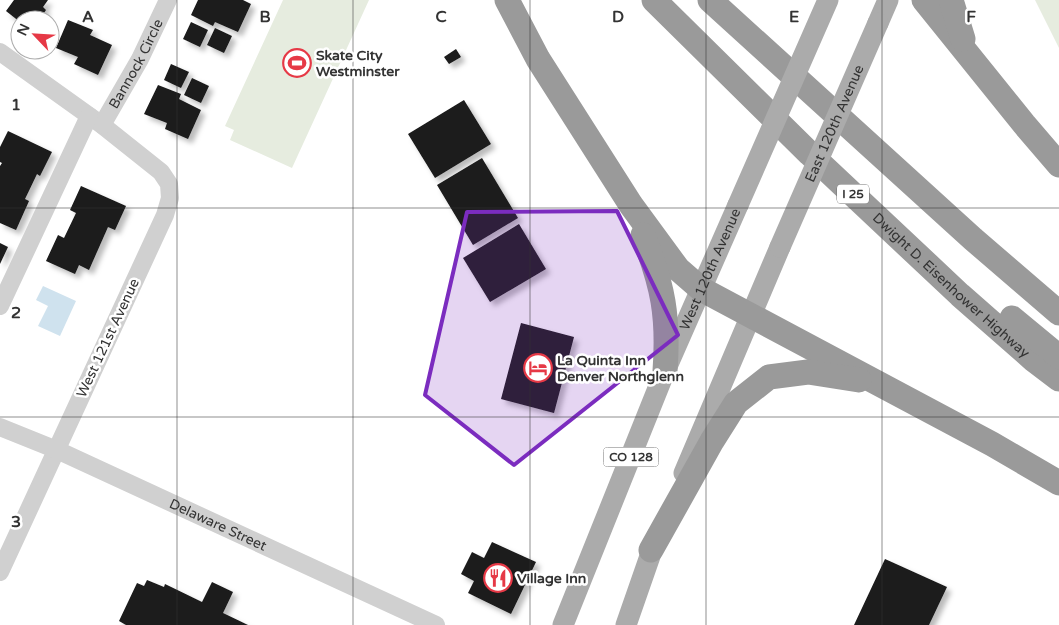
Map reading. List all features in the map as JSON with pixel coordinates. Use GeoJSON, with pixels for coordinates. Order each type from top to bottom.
{"type":"FeatureCollection","features":[{"type":"Feature","properties":{"kind":"highway"},"geometry":{"type":"LineString","coordinates":[[507,0],[538,59],[631,205],[678,269],[701,289],[992,444],[1059,483]]}},
{"type":"Feature","properties":{"kind":"highway","name":"Dwight D. Eisenhower Highway"},"geometry":{"type":"LineString","coordinates":[[654,0],[810,154],[960,295],[1034,360],[1059,379]]}},
{"type":"Feature","properties":{"kind":"highway"},"geometry":{"type":"LineString","coordinates":[[672,0],[862,183],[996,305],[1059,357]]}},
{"type":"Feature","properties":{"kind":"highway"},"geometry":{"type":"LineString","coordinates":[[710,0],[973,239],[1059,313]]}},
{"type":"Feature","properties":{"kind":"highway"},"geometry":{"type":"LineString","coordinates":[[730,0],[898,159],[983,236],[1059,300]]}},
{"type":"Feature","properties":{"kind":"highway"},"geometry":{"type":"LineString","coordinates":[[924,0],[1059,165]]}},
{"type":"Feature","properties":{"kind":"highway"},"geometry":{"type":"LineString","coordinates":[[951,0],[959,29],[971,57]]}},
{"type":"Feature","properties":{"kind":"highway"},"geometry":{"type":"LineString","coordinates":[[631,205],[661,286],[666,312],[667,333],[665,371]]}},
{"type":"Feature","properties":{"kind":"highway"},"geometry":{"type":"LineString","coordinates":[[651,550],[736,403],[769,377],[808,372],[855,379],[897,393]]}},
{"type":"Feature","properties":{"kind":"main road","name":"West 120th Avenue"},"geometry":{"type":"LineString","coordinates":[[563,625],[665,371],[828,0]]}},
{"type":"Feature","properties":{"kind":"main road","name":"East 120th Avenue"},"geometry":{"type":"LineString","coordinates":[[750,315],[888,0]]}},
{"type":"Feature","properties":{"kind":"main road"},"geometry":{"type":"LineString","coordinates":[[626,625],[651,550],[750,315]]}},
{"type":"Feature","properties":{"kind":"street","name":"Bannock Circle"},"geometry":{"type":"LineString","coordinates":[[95,121],[140,59],[168,0]]}},
{"type":"Feature","properties":{"kind":"street","name":"West 121st Avenue"},"geometry":{"type":"LineString","coordinates":[[0,52],[161,172],[169,184],[170,198],[165,215],[0,572]]}},
{"type":"Feature","properties":{"kind":"street"},"geometry":{"type":"LineString","coordinates":[[0,306],[95,121]]}},
{"type":"Feature","properties":{"kind":"street","name":"Delaware Street"},"geometry":{"type":"LineString","coordinates":[[0,427],[56,450],[436,625]]}},
{"type":"Feature","properties":{"kind":"highlighted area"},"geometry":{"type":"Polygon","coordinates":[[[617,211],[678,335],[514,465],[425,395],[467,212],[617,211]]]}},
{"type":"Feature","properties":{"kind":"shaded area","name":"Skate City Westminster"},"geometry":{"type":"Polygon","coordinates":[[[283,0],[369,0],[292,168],[230,140],[234,130],[225,126],[283,0]]]}},
{"type":"Feature","properties":{"kind":"shaded area"},"geometry":{"type":"Polygon","coordinates":[[[1035,0],[1059,0],[1059,48],[1035,0]]]}},
{"type":"Feature","properties":{"kind":"water"},"geometry":{"type":"Polygon","coordinates":[[[43,286],[76,301],[60,336],[38,326],[48,306],[36,300],[43,286]]]}},
{"type":"Feature","properties":{"kind":"building"},"geometry":{"type":"Polygon","coordinates":[[[14,0],[48,0],[43,7],[46,10],[10,10],[10,14],[6,11],[14,0]]]}},
{"type":"Feature","properties":{"kind":"building"},"geometry":{"type":"Polygon","coordinates":[[[198,0],[243,0],[251,4],[238,32],[215,22],[213,26],[191,15],[198,0]]]}},
{"type":"Feature","properties":{"kind":"building"},"geometry":{"type":"Polygon","coordinates":[[[68,20],[93,30],[90,35],[112,45],[98,75],[74,64],[78,57],[60,50],[60,39],[68,20]]]}},
{"type":"Feature","properties":{"kind":"building"},"geometry":{"type":"Polygon","coordinates":[[[191,22],[208,30],[200,47],[183,39],[191,22]]]}},
{"type":"Feature","properties":{"kind":"building"},"geometry":{"type":"Polygon","coordinates":[[[215,28],[232,36],[224,53],[207,45],[215,28]]]}},
{"type":"Feature","properties":{"kind":"building"},"geometry":{"type":"Polygon","coordinates":[[[456,49],[461,57],[449,64],[444,57],[456,49]]]}},
{"type":"Feature","properties":{"kind":"building"},"geometry":{"type":"Polygon","coordinates":[[[171,64],[189,72],[181,88],[164,80],[171,64]]]}},
{"type":"Feature","properties":{"kind":"building"},"geometry":{"type":"Polygon","coordinates":[[[192,78],[209,86],[201,103],[184,95],[192,78]]]}},
{"type":"Feature","properties":{"kind":"building"},"geometry":{"type":"Polygon","coordinates":[[[158,85],[181,94],[179,99],[201,110],[188,139],[165,129],[167,123],[144,114],[158,85]]]}},
{"type":"Feature","properties":{"kind":"building"},"geometry":{"type":"Polygon","coordinates":[[[464,100],[491,144],[435,178],[408,134],[464,100]]]}},
{"type":"Feature","properties":{"kind":"building"},"geometry":{"type":"Polygon","coordinates":[[[8,131],[52,152],[40,176],[37,174],[25,199],[29,201],[16,230],[0,223],[0,166],[2,163],[0,162],[0,147],[8,131]]]}},
{"type":"Feature","properties":{"kind":"building"},"geometry":{"type":"Polygon","coordinates":[[[482,158],[518,218],[473,245],[437,185],[482,158]]]}},
{"type":"Feature","properties":{"kind":"building"},"geometry":{"type":"Polygon","coordinates":[[[81,186],[126,206],[115,230],[108,227],[89,270],[79,265],[75,274],[46,261],[58,235],[64,238],[76,213],[70,210],[81,186]]]}},
{"type":"Feature","properties":{"kind":"building"},"geometry":{"type":"Polygon","coordinates":[[[519,224],[546,269],[490,302],[463,258],[519,224]]]}},
{"type":"Feature","properties":{"kind":"building"},"geometry":{"type":"Polygon","coordinates":[[[0,243],[8,247],[0,264],[0,243]]]}},
{"type":"Feature","properties":{"kind":"building","name":"La Quinta Inn Denver Northglenn"},"geometry":{"type":"Polygon","coordinates":[[[521,323],[574,337],[554,413],[501,399],[521,323]]]}},
{"type":"Feature","properties":{"kind":"building","name":"Village Inn"},"geometry":{"type":"Polygon","coordinates":[[[492,542],[536,562],[511,614],[468,593],[474,581],[461,574],[472,552],[484,558],[492,542]]]}},
{"type":"Feature","properties":{"kind":"building"},"geometry":{"type":"Polygon","coordinates":[[[885,559],[947,587],[929,625],[854,625],[885,559]]]}},
{"type":"Feature","properties":{"kind":"building"},"geometry":{"type":"Polygon","coordinates":[[[147,580],[164,587],[165,584],[202,602],[212,582],[233,592],[223,613],[248,625],[126,625],[119,621],[137,583],[144,586],[147,580]]]}},
{"type":"Feature","properties":{"kind":"place","name":"Skate City Westminster"},"geometry":{"type":"Point","coordinates":[297,63]}},
{"type":"Feature","properties":{"kind":"place","name":"La Quinta Inn Denver Northglenn"},"geometry":{"type":"Point","coordinates":[538,368]}},
{"type":"Feature","properties":{"kind":"place","name":"Village Inn"},"geometry":{"type":"Point","coordinates":[498,578]}}]}
